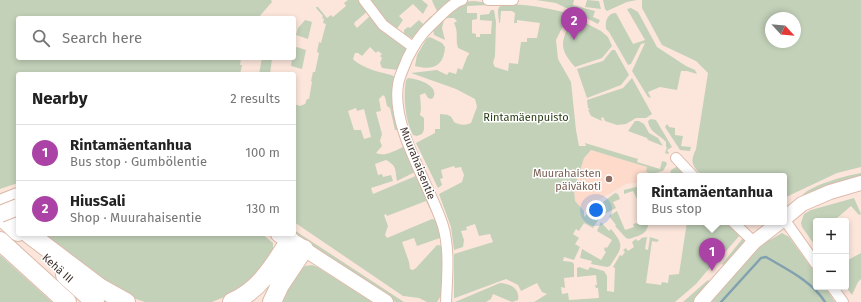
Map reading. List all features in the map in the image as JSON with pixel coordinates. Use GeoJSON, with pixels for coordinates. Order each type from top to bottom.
{"type":"FeatureCollection","features":[{"type":"Feature","properties":{"kind":"highway"},"geometry":{"type":"LineString","coordinates":[[0,215],[16,225]]}},
{"type":"Feature","properties":{"kind":"highway","name":"Kehä III"},"geometry":{"type":"LineString","coordinates":[[0,215],[16,230]]}},
{"type":"Feature","properties":{"kind":"highway","name":"Kehä III"},"geometry":{"type":"LineString","coordinates":[[22,236],[95,302]]}},
{"type":"Feature","properties":{"kind":"highway"},"geometry":{"type":"LineString","coordinates":[[32,236],[99,287],[126,302]]}},
{"type":"Feature","properties":{"kind":"highway","name":"Kehä III"},"geometry":{"type":"LineString","coordinates":[[0,241],[67,302]]}},
{"type":"Feature","properties":{"kind":"highway"},"geometry":{"type":"LineString","coordinates":[[232,302],[248,294],[257,286],[269,273],[291,241]]}},
{"type":"Feature","properties":{"kind":"highway"},"geometry":{"type":"LineString","coordinates":[[272,302],[280,285],[291,241]]}},
{"type":"Feature","properties":{"kind":"main road"},"geometry":{"type":"LineString","coordinates":[[787,216],[802,204],[830,192],[861,183]]}},
{"type":"Feature","properties":{"kind":"main road"},"geometry":{"type":"LineString","coordinates":[[0,203],[16,197]]}},
{"type":"Feature","properties":{"kind":"main road"},"geometry":{"type":"LineString","coordinates":[[0,215],[16,208]]}},
{"type":"Feature","properties":{"kind":"main road"},"geometry":{"type":"LineString","coordinates":[[700,302],[754,242],[776,225]]}},
{"type":"Feature","properties":{"kind":"main road"},"geometry":{"type":"LineString","coordinates":[[291,241],[386,302]]}},
{"type":"Feature","properties":{"kind":"street"},"geometry":{"type":"LineString","coordinates":[[364,0],[383,25],[413,47]]}},
{"type":"Feature","properties":{"kind":"street","name":"Muurahaisentie"},"geometry":{"type":"LineString","coordinates":[[446,302],[446,239],[443,226],[402,129],[398,106],[398,84],[413,47],[425,30],[452,6],[462,0]]}},
{"type":"Feature","properties":{"kind":"street"},"geometry":{"type":"LineString","coordinates":[[488,0],[513,0]]}},
{"type":"Feature","properties":{"kind":"street"},"geometry":{"type":"LineString","coordinates":[[676,158],[690,173]]}},
{"type":"Feature","properties":{"kind":"street"},"geometry":{"type":"LineString","coordinates":[[787,223],[813,260]]}},
{"type":"Feature","properties":{"kind":"street"},"geometry":{"type":"LineString","coordinates":[[736,225],[754,242]]}},
{"type":"Feature","properties":{"kind":"street"},"geometry":{"type":"LineString","coordinates":[[834,290],[843,302]]}},
{"type":"Feature","properties":{"kind":"shaded area","name":"Muurahaisten päiväkoti"},"geometry":{"type":"Polygon","coordinates":[[[591,150],[648,167],[646,173],[637,173],[637,182],[626,184],[593,203],[584,211],[575,201],[574,190],[584,158],[591,150]]]}},
{"type":"Feature","properties":{"kind":"green space"},"geometry":{"type":"Polygon","coordinates":[[[0,0],[271,0],[272,2],[260,16],[16,16],[16,60],[241,60],[240,65],[242,65],[240,72],[16,72],[16,184],[0,189],[0,0]]]}},
{"type":"Feature","properties":{"kind":"green space"},"geometry":{"type":"Polygon","coordinates":[[[348,0],[360,0],[368,11],[355,22],[354,24],[357,28],[371,15],[405,46],[407,51],[399,69],[397,70],[382,68],[380,63],[382,58],[380,56],[382,54],[378,51],[376,53],[370,47],[362,56],[355,53],[353,59],[367,68],[392,75],[396,78],[399,128],[398,130],[395,130],[390,108],[387,106],[383,95],[379,99],[381,111],[376,112],[382,134],[380,141],[382,146],[376,153],[386,154],[405,147],[415,172],[397,181],[395,168],[390,162],[386,160],[375,164],[378,175],[382,174],[383,177],[391,175],[393,181],[371,188],[373,194],[418,175],[435,214],[432,213],[426,201],[387,216],[386,214],[384,215],[388,226],[385,235],[387,238],[432,219],[436,220],[441,236],[440,238],[417,246],[414,238],[402,242],[410,269],[413,270],[437,245],[443,246],[444,291],[437,302],[427,302],[419,298],[403,296],[296,223],[296,105],[300,106],[305,104],[307,99],[309,99],[311,81],[313,72],[315,72],[319,53],[317,52],[319,42],[321,43],[326,24],[323,23],[323,16],[316,7],[318,7],[327,18],[331,15],[333,17],[346,6],[344,3],[348,0]],[[356,108],[348,111],[354,130],[361,130],[364,139],[371,137],[364,109],[357,111],[356,108]]]}},
{"type":"Feature","properties":{"kind":"green space"},"geometry":{"type":"Polygon","coordinates":[[[367,0],[422,0],[428,5],[423,14],[413,4],[399,16],[403,20],[396,30],[388,24],[367,0]]]}},
{"type":"Feature","properties":{"kind":"green space"},"geometry":{"type":"Polygon","coordinates":[[[432,0],[457,0],[438,13],[432,0]]]}},
{"type":"Feature","properties":{"kind":"green space"},"geometry":{"type":"Polygon","coordinates":[[[536,0],[574,0],[573,5],[595,11],[593,17],[600,20],[598,24],[556,3],[536,0]]]}},
{"type":"Feature","properties":{"kind":"green space"},"geometry":{"type":"Polygon","coordinates":[[[587,0],[599,1],[601,9],[585,7],[587,0]]]}},
{"type":"Feature","properties":{"kind":"green space"},"geometry":{"type":"Polygon","coordinates":[[[603,0],[637,0],[627,2],[607,11],[603,0]]]}},
{"type":"Feature","properties":{"kind":"green space"},"geometry":{"type":"Polygon","coordinates":[[[642,0],[861,0],[861,167],[837,173],[787,197],[787,173],[699,173],[694,167],[692,161],[696,149],[708,73],[696,61],[662,45],[642,8],[642,0]]]}},
{"type":"Feature","properties":{"kind":"green space","name":"Rintamäenpuisto"},"geometry":{"type":"Polygon","coordinates":[[[474,1],[488,3],[488,5],[467,6],[467,13],[477,13],[477,19],[472,20],[472,33],[476,34],[476,37],[480,37],[480,34],[491,34],[492,21],[480,20],[480,15],[489,14],[491,10],[494,10],[496,22],[495,56],[493,63],[495,67],[508,71],[509,63],[518,64],[521,42],[527,42],[527,38],[537,38],[540,23],[517,20],[517,23],[514,23],[515,13],[512,11],[501,11],[499,23],[499,7],[512,4],[522,5],[569,14],[556,40],[558,59],[571,82],[579,146],[586,146],[585,143],[638,159],[637,162],[660,169],[662,161],[666,162],[667,164],[663,171],[649,173],[646,172],[647,167],[591,150],[584,158],[574,190],[575,201],[584,211],[584,217],[593,208],[600,214],[600,217],[593,228],[584,223],[579,231],[576,229],[573,234],[579,238],[575,244],[580,247],[574,260],[564,257],[563,261],[572,262],[574,264],[574,277],[564,278],[565,288],[561,287],[562,294],[568,293],[569,300],[599,298],[598,288],[596,288],[595,285],[597,285],[596,275],[577,277],[577,268],[579,267],[588,270],[590,267],[604,271],[607,276],[607,291],[614,292],[615,268],[613,267],[620,255],[622,256],[625,252],[623,250],[626,248],[628,251],[634,247],[632,242],[636,239],[638,241],[641,238],[647,237],[645,249],[648,250],[650,237],[659,240],[657,242],[652,241],[646,283],[661,285],[662,282],[668,283],[669,275],[679,274],[687,225],[731,225],[741,234],[696,284],[675,302],[534,302],[547,294],[542,292],[537,283],[521,291],[518,285],[506,279],[454,298],[454,254],[493,242],[490,234],[479,236],[475,224],[466,227],[467,230],[461,231],[464,240],[463,247],[454,250],[451,227],[439,194],[462,182],[464,175],[461,167],[455,168],[454,166],[441,170],[443,178],[440,179],[442,185],[438,188],[416,143],[435,133],[435,129],[440,129],[440,114],[449,115],[454,122],[466,125],[471,123],[477,107],[475,99],[456,89],[411,73],[437,70],[447,75],[449,72],[456,74],[458,68],[462,70],[469,53],[458,48],[454,23],[457,21],[454,18],[447,18],[444,20],[442,28],[445,40],[434,35],[433,29],[463,2],[474,1]]]}},
{"type":"Feature","properties":{"kind":"green space"},"geometry":{"type":"Polygon","coordinates":[[[631,8],[638,12],[657,47],[686,66],[695,70],[697,74],[681,71],[677,90],[660,87],[648,92],[651,98],[648,97],[632,71],[645,43],[641,44],[631,64],[628,65],[606,29],[607,18],[613,13],[616,13],[633,44],[645,40],[627,9],[631,8]]]}},
{"type":"Feature","properties":{"kind":"green space"},"geometry":{"type":"Polygon","coordinates":[[[431,16],[433,17],[414,39],[404,35],[404,30],[408,27],[410,28],[419,20],[423,24],[431,16]]]}},
{"type":"Feature","properties":{"kind":"green space"},"geometry":{"type":"Polygon","coordinates":[[[574,17],[601,31],[608,37],[612,46],[602,58],[575,67],[569,60],[563,44],[572,18],[574,17]]]}},
{"type":"Feature","properties":{"kind":"green space"},"geometry":{"type":"Polygon","coordinates":[[[305,20],[312,22],[308,39],[296,35],[298,28],[305,20]]]}},
{"type":"Feature","properties":{"kind":"green space"},"geometry":{"type":"Polygon","coordinates":[[[430,37],[442,43],[445,47],[440,63],[436,66],[427,68],[415,66],[417,55],[427,38],[430,37]]]}},
{"type":"Feature","properties":{"kind":"green space"},"geometry":{"type":"Polygon","coordinates":[[[296,48],[306,50],[302,69],[291,66],[292,60],[296,60],[296,48]]]}},
{"type":"Feature","properties":{"kind":"green space"},"geometry":{"type":"Polygon","coordinates":[[[612,50],[615,50],[629,75],[621,85],[587,98],[577,69],[603,61],[612,50]]]}},
{"type":"Feature","properties":{"kind":"green space"},"geometry":{"type":"Polygon","coordinates":[[[262,60],[272,60],[270,72],[259,72],[262,60]]]}},
{"type":"Feature","properties":{"kind":"green space"},"geometry":{"type":"Polygon","coordinates":[[[408,78],[423,82],[434,90],[433,98],[431,99],[428,98],[425,93],[420,95],[420,115],[424,118],[424,130],[422,134],[417,136],[413,135],[406,115],[405,94],[406,80],[408,78]]]}},
{"type":"Feature","properties":{"kind":"green space"},"geometry":{"type":"Polygon","coordinates":[[[632,78],[652,114],[646,118],[636,118],[626,124],[617,125],[605,121],[603,117],[601,118],[602,121],[591,116],[588,110],[590,109],[588,108],[587,100],[623,88],[632,78]]]}},
{"type":"Feature","properties":{"kind":"green space"},"geometry":{"type":"Polygon","coordinates":[[[651,119],[656,120],[672,147],[667,150],[669,153],[668,154],[665,153],[667,147],[666,142],[650,128],[648,121],[651,119]]]}},
{"type":"Feature","properties":{"kind":"green space"},"geometry":{"type":"Polygon","coordinates":[[[635,121],[639,121],[644,124],[649,133],[658,138],[663,146],[628,131],[635,121]]]}},
{"type":"Feature","properties":{"kind":"green space"},"geometry":{"type":"Polygon","coordinates":[[[667,124],[669,127],[675,128],[675,135],[683,136],[681,146],[691,147],[690,151],[680,150],[665,127],[667,124]]]}},
{"type":"Feature","properties":{"kind":"green space"},"geometry":{"type":"Polygon","coordinates":[[[676,167],[680,167],[685,173],[670,173],[671,170],[676,167]]]}},
{"type":"Feature","properties":{"kind":"green space"},"geometry":{"type":"Polygon","coordinates":[[[861,173],[861,177],[801,197],[819,185],[861,173]]]}},
{"type":"Feature","properties":{"kind":"green space"},"geometry":{"type":"Polygon","coordinates":[[[637,187],[637,199],[633,191],[624,194],[624,190],[637,187]]]}},
{"type":"Feature","properties":{"kind":"green space"},"geometry":{"type":"Polygon","coordinates":[[[615,193],[618,194],[620,199],[613,202],[616,208],[604,214],[598,206],[615,193]]]}},
{"type":"Feature","properties":{"kind":"green space"},"geometry":{"type":"Polygon","coordinates":[[[854,198],[861,214],[859,215],[851,206],[837,218],[813,218],[813,243],[802,227],[801,223],[804,214],[811,210],[854,198]]]}},
{"type":"Feature","properties":{"kind":"green space"},"geometry":{"type":"Polygon","coordinates":[[[617,211],[625,230],[634,227],[633,224],[636,223],[637,225],[648,225],[647,230],[640,235],[629,239],[626,238],[615,226],[616,225],[609,216],[617,211]]]}},
{"type":"Feature","properties":{"kind":"green space"},"geometry":{"type":"Polygon","coordinates":[[[601,222],[609,231],[611,229],[619,240],[620,244],[617,255],[610,266],[607,267],[591,264],[592,261],[580,258],[582,249],[601,260],[606,252],[604,250],[605,247],[607,248],[612,240],[597,231],[601,222]]]}},
{"type":"Feature","properties":{"kind":"green space"},"geometry":{"type":"Polygon","coordinates":[[[296,231],[404,302],[396,302],[296,235],[296,231]]]}},
{"type":"Feature","properties":{"kind":"green space"},"geometry":{"type":"Polygon","coordinates":[[[782,233],[789,237],[813,270],[813,290],[827,290],[835,302],[707,302],[765,240],[770,240],[782,233]]]}},
{"type":"Feature","properties":{"kind":"green space"},"geometry":{"type":"Polygon","coordinates":[[[44,236],[264,236],[273,243],[273,252],[262,268],[247,284],[234,293],[212,302],[145,302],[130,297],[95,277],[44,236]]]}},
{"type":"Feature","properties":{"kind":"green space"},"geometry":{"type":"Polygon","coordinates":[[[743,238],[745,239],[743,247],[723,265],[722,264],[743,238]]]}},
{"type":"Feature","properties":{"kind":"green space"},"geometry":{"type":"Polygon","coordinates":[[[861,253],[861,279],[852,295],[848,290],[849,259],[861,253]]]}},
{"type":"Feature","properties":{"kind":"green space"},"geometry":{"type":"Polygon","coordinates":[[[0,255],[52,302],[0,302],[0,255]]]}},
{"type":"Feature","properties":{"kind":"green space"},"geometry":{"type":"Polygon","coordinates":[[[312,265],[372,302],[276,302],[299,269],[312,265]]]}},
{"type":"Feature","properties":{"kind":"green space"},"geometry":{"type":"Polygon","coordinates":[[[708,280],[709,281],[698,299],[694,302],[683,302],[708,280]]]}},
{"type":"Feature","properties":{"kind":"green space"},"geometry":{"type":"Polygon","coordinates":[[[500,283],[514,287],[517,292],[518,300],[512,302],[493,294],[491,299],[486,302],[455,302],[500,283]]]}},
{"type":"Feature","properties":{"kind":"waterway"},"geometry":{"type":"LineString","coordinates":[[721,302],[761,258],[766,257],[806,282],[825,302]]}},
{"type":"Feature","properties":{"kind":"place","name":"HiusSali"},"geometry":{"type":"Point","coordinates":[574,40]}},
{"type":"Feature","properties":{"kind":"place","name":"Muurahaisten päiväkoti"},"geometry":{"type":"Point","coordinates":[609,179]}},
{"type":"Feature","properties":{"kind":"place","name":"Rintamäentanhua"},"geometry":{"type":"Point","coordinates":[712,271]}}]}
